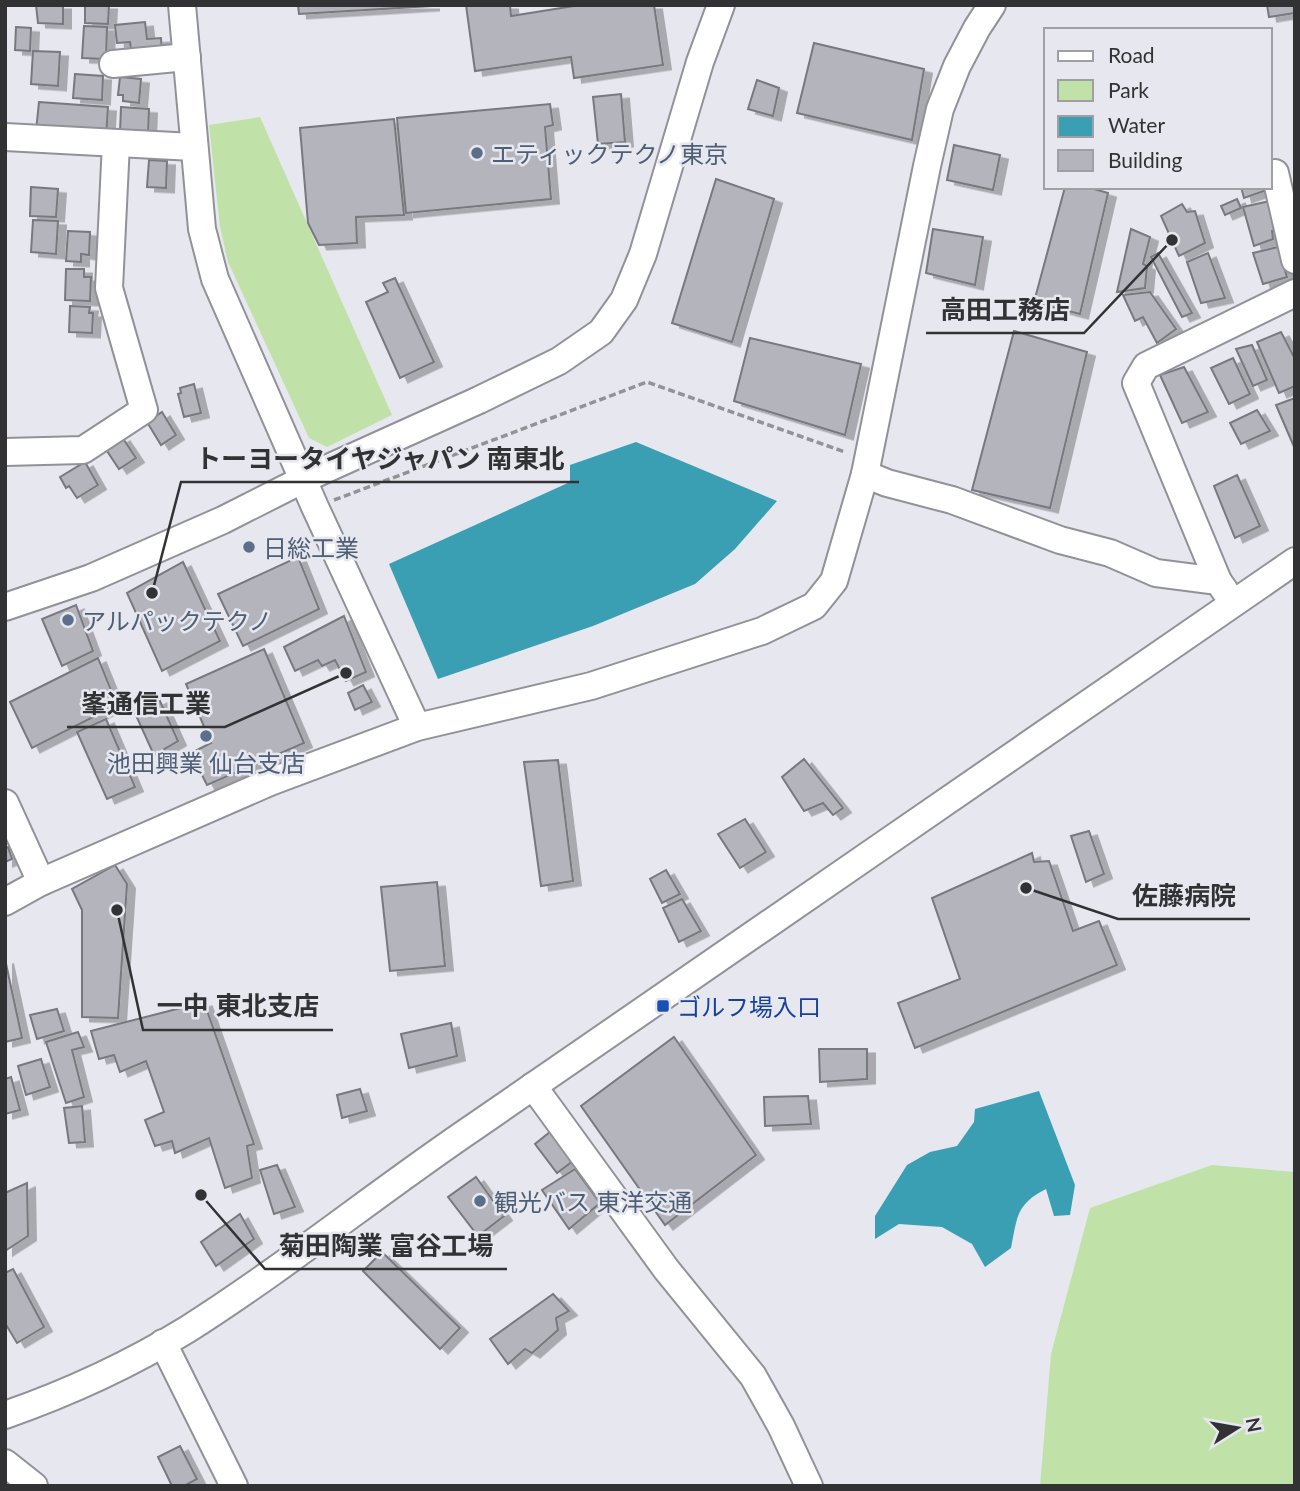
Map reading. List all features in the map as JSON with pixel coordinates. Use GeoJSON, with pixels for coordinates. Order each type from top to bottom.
{"type":"FeatureCollection","features":[{"type":"Feature","properties":{"kind":"street"},"geometry":{"type":"LineString","coordinates":[[182,5],[202,229],[215,279],[417,727]]}},
{"type":"Feature","properties":{"kind":"street"},"geometry":{"type":"LineString","coordinates":[[5,607],[91,578],[223,520],[304,479],[559,361],[601,332],[624,300],[643,254],[700,62],[721,5]]}},
{"type":"Feature","properties":{"kind":"street"},"geometry":{"type":"LineString","coordinates":[[5,902],[41,883],[270,782],[417,727],[591,686],[762,631],[814,606],[834,581],[865,474],[940,109],[957,65],[976,28],[992,5]]}},
{"type":"Feature","properties":{"kind":"street"},"geometry":{"type":"LineString","coordinates":[[113,64],[187,57]]}},
{"type":"Feature","properties":{"kind":"street"},"geometry":{"type":"LineString","coordinates":[[5,137],[193,147]]}},
{"type":"Feature","properties":{"kind":"street"},"geometry":{"type":"LineString","coordinates":[[5,452],[83,450],[144,410],[109,288],[116,143]]}},
{"type":"Feature","properties":{"kind":"street"},"geometry":{"type":"LineString","coordinates":[[1275,173],[1295,260]]}},
{"type":"Feature","properties":{"kind":"street"},"geometry":{"type":"LineString","coordinates":[[1232,604],[1218,581],[1136,383],[1146,366],[1295,293]]}},
{"type":"Feature","properties":{"kind":"street"},"geometry":{"type":"LineString","coordinates":[[865,474],[887,483],[952,500],[1060,540],[1110,553],[1156,573],[1218,581]]}},
{"type":"Feature","properties":{"kind":"street"},"geometry":{"type":"LineString","coordinates":[[5,1415],[48,1400],[97,1378],[163,1343],[261,1279],[413,1168],[1295,561]]}},
{"type":"Feature","properties":{"kind":"street"},"geometry":{"type":"LineString","coordinates":[[5,803],[41,883]]}},
{"type":"Feature","properties":{"kind":"street"},"geometry":{"type":"LineString","coordinates":[[533,1086],[666,1269],[753,1376],[809,1486]]}},
{"type":"Feature","properties":{"kind":"street"},"geometry":{"type":"LineString","coordinates":[[163,1343],[234,1486]]}},
{"type":"Feature","properties":{"kind":"street"},"geometry":{"type":"LineString","coordinates":[[5,1463],[34,1486]]}},
{"type":"Feature","properties":{"kind":"path"},"geometry":{"type":"LineString","coordinates":[[316,507],[647,382],[845,452],[865,474]]}},
{"type":"Feature","properties":{"kind":"green space"},"geometry":{"type":"Polygon","coordinates":[[[260,117],[392,415],[327,447],[309,438],[228,262],[220,227],[209,125],[260,117]]]}},
{"type":"Feature","properties":{"kind":"green space"},"geometry":{"type":"Polygon","coordinates":[[[1212,1165],[1295,1172],[1295,1486],[1040,1486],[1051,1354],[1090,1208],[1212,1165]]]}},
{"type":"Feature","properties":{"kind":"water"},"geometry":{"type":"Polygon","coordinates":[[[636,442],[777,501],[735,549],[695,584],[593,626],[438,679],[389,564],[570,482],[570,465],[636,442]]]}},
{"type":"Feature","properties":{"kind":"water"},"geometry":{"type":"Polygon","coordinates":[[[1039,1091],[1075,1185],[1070,1215],[1054,1216],[1046,1189],[1036,1195],[1023,1206],[1011,1248],[985,1267],[972,1244],[942,1227],[899,1224],[875,1239],[875,1216],[907,1165],[930,1152],[957,1146],[974,1122],[975,1109],[1039,1091]]]}},
{"type":"Feature","properties":{"kind":"building"},"geometry":{"type":"Polygon","coordinates":[[[36,5],[63,5],[63,24],[38,23],[36,5]]]}},
{"type":"Feature","properties":{"kind":"building"},"geometry":{"type":"Polygon","coordinates":[[[85,5],[109,5],[108,24],[85,23],[85,5]]]}},
{"type":"Feature","properties":{"kind":"building"},"geometry":{"type":"Polygon","coordinates":[[[298,5],[431,5],[431,6],[299,14],[298,5]]]}},
{"type":"Feature","properties":{"kind":"building"},"geometry":{"type":"Polygon","coordinates":[[[466,5],[510,5],[511,16],[580,5],[654,5],[663,65],[574,78],[571,57],[475,71],[466,5]]]}},
{"type":"Feature","properties":{"kind":"building"},"geometry":{"type":"Polygon","coordinates":[[[1267,5],[1295,5],[1295,13],[1269,17],[1267,5]]]}},
{"type":"Feature","properties":{"kind":"building"},"geometry":{"type":"Polygon","coordinates":[[[145,22],[147,39],[161,38],[162,54],[132,57],[130,42],[117,43],[115,25],[145,22]]]}},
{"type":"Feature","properties":{"kind":"building"},"geometry":{"type":"Polygon","coordinates":[[[84,26],[107,27],[106,59],[82,58],[84,26]]]}},
{"type":"Feature","properties":{"kind":"building"},"geometry":{"type":"Polygon","coordinates":[[[16,27],[31,28],[30,51],[15,50],[16,27]]]}},
{"type":"Feature","properties":{"kind":"building"},"geometry":{"type":"Polygon","coordinates":[[[814,43],[924,69],[912,140],[797,113],[814,43]]]}},
{"type":"Feature","properties":{"kind":"building"},"geometry":{"type":"Polygon","coordinates":[[[33,51],[60,52],[58,86],[31,84],[33,51]]]}},
{"type":"Feature","properties":{"kind":"building"},"geometry":{"type":"Polygon","coordinates":[[[75,74],[103,76],[102,100],[73,98],[75,74]]]}},
{"type":"Feature","properties":{"kind":"building"},"geometry":{"type":"Polygon","coordinates":[[[120,77],[141,79],[139,103],[123,101],[123,95],[118,95],[120,77]]]}},
{"type":"Feature","properties":{"kind":"building"},"geometry":{"type":"Polygon","coordinates":[[[757,80],[779,88],[773,116],[748,109],[757,80]]]}},
{"type":"Feature","properties":{"kind":"building"},"geometry":{"type":"Polygon","coordinates":[[[621,94],[625,142],[598,144],[593,97],[621,94]]]}},
{"type":"Feature","properties":{"kind":"building"},"geometry":{"type":"Polygon","coordinates":[[[39,102],[108,107],[106,137],[36,131],[39,102]]]}},
{"type":"Feature","properties":{"kind":"building"},"geometry":{"type":"Polygon","coordinates":[[[550,104],[553,125],[545,127],[551,199],[406,213],[397,118],[550,104]]]}},
{"type":"Feature","properties":{"kind":"building"},"geometry":{"type":"Polygon","coordinates":[[[121,107],[149,109],[148,134],[120,132],[121,107]]]}},
{"type":"Feature","properties":{"kind":"building"},"geometry":{"type":"Polygon","coordinates":[[[394,119],[404,215],[356,217],[357,243],[319,245],[308,223],[300,128],[394,119]]]}},
{"type":"Feature","properties":{"kind":"building"},"geometry":{"type":"Polygon","coordinates":[[[954,145],[1000,155],[993,190],[947,180],[954,145]]]}},
{"type":"Feature","properties":{"kind":"building"},"geometry":{"type":"Polygon","coordinates":[[[149,160],[167,161],[166,188],[147,187],[149,160]]]}},
{"type":"Feature","properties":{"kind":"building"},"geometry":{"type":"Polygon","coordinates":[[[716,179],[774,199],[732,342],[672,323],[716,179]]]}},
{"type":"Feature","properties":{"kind":"building"},"geometry":{"type":"Polygon","coordinates":[[[31,187],[58,189],[56,217],[30,216],[31,187]]]}},
{"type":"Feature","properties":{"kind":"building"},"geometry":{"type":"Polygon","coordinates":[[[1064,189],[1094,189],[1108,193],[1080,314],[1034,302],[1064,189]]]}},
{"type":"Feature","properties":{"kind":"building"},"geometry":{"type":"Polygon","coordinates":[[[1242,189],[1267,189],[1267,190],[1244,198],[1242,189]]]}},
{"type":"Feature","properties":{"kind":"building"},"geometry":{"type":"Polygon","coordinates":[[[1237,199],[1241,208],[1225,215],[1221,206],[1237,199]]]}},
{"type":"Feature","properties":{"kind":"building"},"geometry":{"type":"Polygon","coordinates":[[[1270,201],[1279,229],[1272,231],[1273,239],[1254,246],[1243,207],[1270,201]]]}},
{"type":"Feature","properties":{"kind":"building"},"geometry":{"type":"Polygon","coordinates":[[[1182,204],[1187,212],[1195,211],[1205,243],[1179,256],[1161,216],[1182,204]]]}},
{"type":"Feature","properties":{"kind":"building"},"geometry":{"type":"Polygon","coordinates":[[[33,220],[58,221],[56,254],[31,252],[33,220]]]}},
{"type":"Feature","properties":{"kind":"building"},"geometry":{"type":"Polygon","coordinates":[[[933,229],[983,237],[975,285],[926,273],[933,229]]]}},
{"type":"Feature","properties":{"kind":"building"},"geometry":{"type":"Polygon","coordinates":[[[1131,229],[1150,237],[1143,264],[1147,266],[1145,288],[1117,292],[1131,229]]]}},
{"type":"Feature","properties":{"kind":"building"},"geometry":{"type":"Polygon","coordinates":[[[68,231],[90,232],[89,255],[81,254],[81,262],[66,261],[68,231]]]}},
{"type":"Feature","properties":{"kind":"building"},"geometry":{"type":"Polygon","coordinates":[[[1278,247],[1287,277],[1263,284],[1253,253],[1278,247]]]}},
{"type":"Feature","properties":{"kind":"building"},"geometry":{"type":"Polygon","coordinates":[[[1158,253],[1192,313],[1182,317],[1151,257],[1158,253]]]}},
{"type":"Feature","properties":{"kind":"building"},"geometry":{"type":"Polygon","coordinates":[[[1208,253],[1225,298],[1201,303],[1187,262],[1208,253]]]}},
{"type":"Feature","properties":{"kind":"building"},"geometry":{"type":"Polygon","coordinates":[[[66,269],[84,269],[84,277],[91,277],[90,301],[65,300],[66,269]]]}},
{"type":"Feature","properties":{"kind":"building"},"geometry":{"type":"Polygon","coordinates":[[[395,278],[434,362],[400,378],[366,302],[388,292],[383,283],[395,278]]]}},
{"type":"Feature","properties":{"kind":"building"},"geometry":{"type":"Polygon","coordinates":[[[1150,292],[1176,329],[1157,343],[1143,317],[1135,321],[1123,295],[1150,292]]]}},
{"type":"Feature","properties":{"kind":"building"},"geometry":{"type":"Polygon","coordinates":[[[70,306],[90,307],[89,313],[93,313],[92,333],[69,332],[70,306]]]}},
{"type":"Feature","properties":{"kind":"building"},"geometry":{"type":"Polygon","coordinates":[[[1014,331],[1087,352],[1050,508],[972,490],[1014,331]]]}},
{"type":"Feature","properties":{"kind":"building"},"geometry":{"type":"Polygon","coordinates":[[[1281,332],[1295,359],[1295,386],[1279,393],[1257,342],[1281,332]]]}},
{"type":"Feature","properties":{"kind":"building"},"geometry":{"type":"Polygon","coordinates":[[[750,338],[861,364],[845,435],[734,401],[750,338]]]}},
{"type":"Feature","properties":{"kind":"building"},"geometry":{"type":"Polygon","coordinates":[[[1252,345],[1267,380],[1253,386],[1236,349],[1252,345]]]}},
{"type":"Feature","properties":{"kind":"building"},"geometry":{"type":"Polygon","coordinates":[[[1233,358],[1250,394],[1229,404],[1211,368],[1233,358]]]}},
{"type":"Feature","properties":{"kind":"building"},"geometry":{"type":"Polygon","coordinates":[[[1184,367],[1208,412],[1182,423],[1160,375],[1184,367]]]}},
{"type":"Feature","properties":{"kind":"building"},"geometry":{"type":"Polygon","coordinates":[[[194,384],[201,413],[184,417],[178,394],[181,393],[180,388],[194,384]]]}},
{"type":"Feature","properties":{"kind":"building"},"geometry":{"type":"Polygon","coordinates":[[[1295,398],[1295,449],[1276,405],[1295,398]]]}},
{"type":"Feature","properties":{"kind":"building"},"geometry":{"type":"Polygon","coordinates":[[[1257,410],[1270,431],[1241,444],[1230,423],[1257,410]]]}},
{"type":"Feature","properties":{"kind":"building"},"geometry":{"type":"Polygon","coordinates":[[[162,412],[176,435],[161,445],[147,422],[162,412]]]}},
{"type":"Feature","properties":{"kind":"building"},"geometry":{"type":"Polygon","coordinates":[[[122,437],[136,458],[119,469],[105,448],[122,437]]]}},
{"type":"Feature","properties":{"kind":"building"},"geometry":{"type":"Polygon","coordinates":[[[85,462],[98,485],[77,498],[69,486],[66,488],[60,477],[85,462]]]}},
{"type":"Feature","properties":{"kind":"building"},"geometry":{"type":"Polygon","coordinates":[[[1237,475],[1260,526],[1235,538],[1214,486],[1237,475]]]}},
{"type":"Feature","properties":{"kind":"building"},"geometry":{"type":"Polygon","coordinates":[[[298,557],[319,609],[243,646],[218,594],[298,557]]]}},
{"type":"Feature","properties":{"kind":"building"},"geometry":{"type":"Polygon","coordinates":[[[183,562],[220,641],[162,671],[127,593],[183,562]]]}},
{"type":"Feature","properties":{"kind":"building"},"geometry":{"type":"Polygon","coordinates":[[[76,605],[93,651],[62,666],[42,619],[76,605]]]}},
{"type":"Feature","properties":{"kind":"building"},"geometry":{"type":"Polygon","coordinates":[[[344,616],[366,672],[346,681],[335,660],[322,666],[318,660],[295,671],[284,647],[344,616]]]}},
{"type":"Feature","properties":{"kind":"building"},"geometry":{"type":"Polygon","coordinates":[[[264,649],[304,743],[207,785],[191,753],[211,743],[186,684],[264,649]]]}},
{"type":"Feature","properties":{"kind":"building"},"geometry":{"type":"Polygon","coordinates":[[[98,658],[117,705],[32,748],[10,702],[98,658]]]}},
{"type":"Feature","properties":{"kind":"building"},"geometry":{"type":"Polygon","coordinates":[[[363,685],[372,702],[355,710],[348,693],[363,685]]]}},
{"type":"Feature","properties":{"kind":"building"},"geometry":{"type":"Polygon","coordinates":[[[159,699],[178,741],[154,755],[134,711],[159,699]]]}},
{"type":"Feature","properties":{"kind":"building"},"geometry":{"type":"Polygon","coordinates":[[[106,719],[135,787],[107,799],[77,732],[106,719]]]}},
{"type":"Feature","properties":{"kind":"building"},"geometry":{"type":"Polygon","coordinates":[[[804,759],[843,808],[833,815],[823,803],[804,811],[782,777],[804,759]]]}},
{"type":"Feature","properties":{"kind":"building"},"geometry":{"type":"Polygon","coordinates":[[[558,760],[573,881],[541,886],[524,762],[558,760]]]}},
{"type":"Feature","properties":{"kind":"building"},"geometry":{"type":"Polygon","coordinates":[[[745,819],[766,852],[740,868],[718,834],[745,819]]]}},
{"type":"Feature","properties":{"kind":"building"},"geometry":{"type":"Polygon","coordinates":[[[1089,831],[1104,874],[1086,882],[1071,836],[1089,831]]]}},
{"type":"Feature","properties":{"kind":"building"},"geometry":{"type":"Polygon","coordinates":[[[8,847],[12,859],[5,862],[5,849],[8,847]]]}},
{"type":"Feature","properties":{"kind":"building"},"geometry":{"type":"Polygon","coordinates":[[[1032,853],[1034,862],[1049,861],[1073,931],[1099,921],[1117,965],[915,1048],[898,1003],[960,979],[932,898],[1032,853]]]}},
{"type":"Feature","properties":{"kind":"building"},"geometry":{"type":"Polygon","coordinates":[[[115,865],[127,884],[118,1018],[82,1017],[82,910],[72,889],[115,865]]]}},
{"type":"Feature","properties":{"kind":"building"},"geometry":{"type":"Polygon","coordinates":[[[666,870],[680,894],[662,903],[650,879],[666,870]]]}},
{"type":"Feature","properties":{"kind":"building"},"geometry":{"type":"Polygon","coordinates":[[[437,882],[445,966],[390,971],[381,887],[437,882]]]}},
{"type":"Feature","properties":{"kind":"building"},"geometry":{"type":"Polygon","coordinates":[[[682,899],[701,931],[679,942],[663,908],[682,899]]]}},
{"type":"Feature","properties":{"kind":"building"},"geometry":{"type":"Polygon","coordinates":[[[5,959],[22,1038],[5,1042],[5,959]]]}},
{"type":"Feature","properties":{"kind":"building"},"geometry":{"type":"Polygon","coordinates":[[[204,1002],[254,1144],[247,1146],[252,1178],[225,1188],[209,1138],[175,1153],[172,1141],[155,1146],[145,1120],[164,1112],[146,1061],[120,1072],[114,1055],[99,1059],[91,1031],[204,1002]]]}},
{"type":"Feature","properties":{"kind":"building"},"geometry":{"type":"Polygon","coordinates":[[[57,1009],[64,1031],[37,1039],[30,1015],[57,1009]]]}},
{"type":"Feature","properties":{"kind":"building"},"geometry":{"type":"Polygon","coordinates":[[[451,1023],[457,1056],[409,1068],[401,1034],[451,1023]]]}},
{"type":"Feature","properties":{"kind":"building"},"geometry":{"type":"Polygon","coordinates":[[[78,1032],[84,1047],[72,1050],[84,1097],[66,1103],[46,1042],[78,1032]]]}},
{"type":"Feature","properties":{"kind":"building"},"geometry":{"type":"Polygon","coordinates":[[[674,1037],[756,1155],[665,1225],[581,1106],[674,1037]]]}},
{"type":"Feature","properties":{"kind":"building"},"geometry":{"type":"Polygon","coordinates":[[[819,1049],[867,1049],[867,1079],[820,1082],[819,1049]]]}},
{"type":"Feature","properties":{"kind":"building"},"geometry":{"type":"Polygon","coordinates":[[[41,1059],[50,1087],[26,1095],[18,1066],[41,1059]]]}},
{"type":"Feature","properties":{"kind":"building"},"geometry":{"type":"Polygon","coordinates":[[[11,1077],[20,1110],[5,1114],[5,1079],[11,1077]]]}},
{"type":"Feature","properties":{"kind":"building"},"geometry":{"type":"Polygon","coordinates":[[[360,1089],[367,1111],[342,1118],[337,1095],[360,1089]]]}},
{"type":"Feature","properties":{"kind":"building"},"geometry":{"type":"Polygon","coordinates":[[[808,1096],[811,1124],[765,1126],[764,1097],[808,1096]]]}},
{"type":"Feature","properties":{"kind":"building"},"geometry":{"type":"Polygon","coordinates":[[[82,1106],[85,1142],[69,1143],[64,1108],[82,1106]]]}},
{"type":"Feature","properties":{"kind":"building"},"geometry":{"type":"Polygon","coordinates":[[[550,1132],[573,1161],[557,1173],[535,1144],[550,1132]]]}},
{"type":"Feature","properties":{"kind":"building"},"geometry":{"type":"Polygon","coordinates":[[[277,1165],[295,1207],[274,1214],[260,1170],[277,1165]]]}},
{"type":"Feature","properties":{"kind":"building"},"geometry":{"type":"Polygon","coordinates":[[[575,1169],[600,1203],[569,1229],[542,1190],[575,1169]]]}},
{"type":"Feature","properties":{"kind":"building"},"geometry":{"type":"Polygon","coordinates":[[[476,1177],[504,1216],[478,1236],[448,1197],[476,1177]]]}},
{"type":"Feature","properties":{"kind":"building"},"geometry":{"type":"Polygon","coordinates":[[[27,1183],[28,1236],[5,1251],[5,1193],[27,1183]]]}},
{"type":"Feature","properties":{"kind":"building"},"geometry":{"type":"Polygon","coordinates":[[[240,1214],[254,1239],[216,1266],[201,1242],[240,1214]]]}},
{"type":"Feature","properties":{"kind":"building"},"geometry":{"type":"Polygon","coordinates":[[[382,1252],[460,1328],[440,1349],[363,1271],[382,1252]]]}},
{"type":"Feature","properties":{"kind":"building"},"geometry":{"type":"Polygon","coordinates":[[[13,1269],[44,1327],[17,1343],[5,1323],[5,1273],[13,1269]]]}},
{"type":"Feature","properties":{"kind":"building"},"geometry":{"type":"Polygon","coordinates":[[[553,1294],[569,1311],[556,1318],[558,1330],[532,1353],[525,1349],[508,1364],[490,1339],[553,1294]]]}},
{"type":"Feature","properties":{"kind":"building"},"geometry":{"type":"Polygon","coordinates":[[[180,1446],[197,1479],[184,1486],[172,1486],[158,1457],[180,1446]]]}},
{"type":"Feature","properties":{"kind":"place","name":"エティックテクノ東京"},"geometry":{"type":"Point","coordinates":[477,153]}},
{"type":"Feature","properties":{"kind":"place","name":"高田工務店"},"geometry":{"type":"Point","coordinates":[1172,240]}},
{"type":"Feature","properties":{"kind":"place","name":"日総工業"},"geometry":{"type":"Point","coordinates":[249,547]}},
{"type":"Feature","properties":{"kind":"place","name":"トーヨータイヤジャパン 南東北"},"geometry":{"type":"Point","coordinates":[152,593]}},
{"type":"Feature","properties":{"kind":"place","name":"アルパックテクノ"},"geometry":{"type":"Point","coordinates":[68,620]}},
{"type":"Feature","properties":{"kind":"place","name":"峯通信工業"},"geometry":{"type":"Point","coordinates":[346,673]}},
{"type":"Feature","properties":{"kind":"place","name":"池田興業 仙台支店"},"geometry":{"type":"Point","coordinates":[206,736]}},
{"type":"Feature","properties":{"kind":"place","name":"佐藤病院"},"geometry":{"type":"Point","coordinates":[1026,888]}},
{"type":"Feature","properties":{"kind":"place","name":"一中 東北支店"},"geometry":{"type":"Point","coordinates":[117,910]}},
{"type":"Feature","properties":{"kind":"place","name":"ゴルフ場入口"},"geometry":{"type":"Point","coordinates":[663,1006]}},
{"type":"Feature","properties":{"kind":"place","name":"菊田陶業 富谷工場"},"geometry":{"type":"Point","coordinates":[201,1195]}},
{"type":"Feature","properties":{"kind":"place","name":"観光バス 東洋交通"},"geometry":{"type":"Point","coordinates":[480,1201]}}]}
